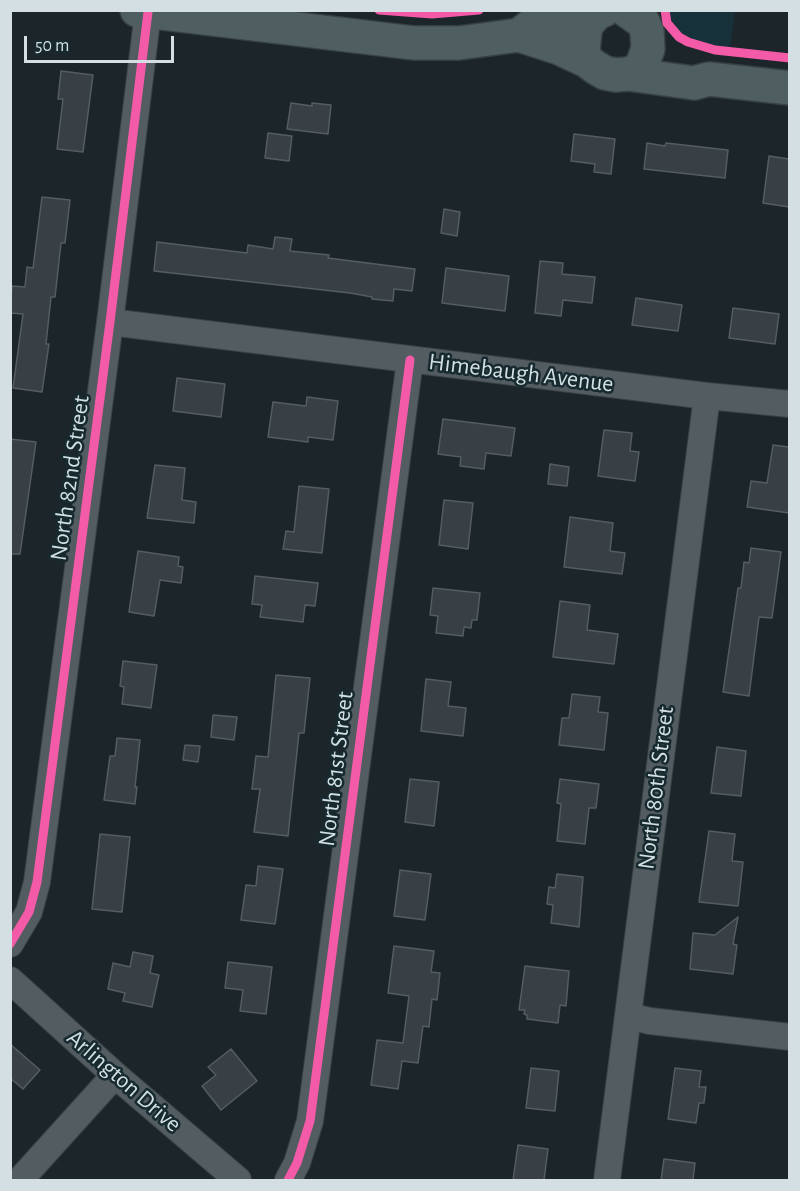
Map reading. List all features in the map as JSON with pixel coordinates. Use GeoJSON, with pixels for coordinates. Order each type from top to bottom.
{"type":"FeatureCollection","features":[{"type":"Feature","properties":{"kind":"main road"},"geometry":{"type":"LineString","coordinates":[[142,11],[414,43],[459,43],[519,35],[559,48],[587,61],[605,73],[694,83],[709,79]]}},
{"type":"Feature","properties":{"kind":"main road"},"geometry":{"type":"LineString","coordinates":[[519,35],[536,22],[609,11],[643,22],[648,39],[646,58],[636,71],[628,74]]}},
{"type":"Feature","properties":{"kind":"main road"},"geometry":{"type":"LineString","coordinates":[[587,61],[584,51],[585,31],[591,19],[609,11]]}},
{"type":"Feature","properties":{"kind":"main road"},"geometry":{"type":"LineString","coordinates":[[648,39],[675,62],[709,79],[789,88]]}},
{"type":"Feature","properties":{"kind":"street","name":"North 82nd Street"},"geometry":{"type":"LineString","coordinates":[[10,944],[29,912],[37,882],[110,322],[142,11]]}},
{"type":"Feature","properties":{"kind":"street","name":"Himebaugh Avenue"},"geometry":{"type":"LineString","coordinates":[[110,322],[707,396],[789,404]]}},
{"type":"Feature","properties":{"kind":"street","name":"North 81st Street"},"geometry":{"type":"LineString","coordinates":[[288,1180],[297,1163],[310,1121],[410,360]]}},
{"type":"Feature","properties":{"kind":"street","name":"North 80th Street"},"geometry":{"type":"LineString","coordinates":[[607,1180],[707,396]]}},
{"type":"Feature","properties":{"kind":"street","name":"Arlington Drive"},"geometry":{"type":"LineString","coordinates":[[10,980],[115,1075],[238,1180]]}},
{"type":"Feature","properties":{"kind":"street"},"geometry":{"type":"LineString","coordinates":[[628,1016],[650,1021],[789,1037]]}},
{"type":"Feature","properties":{"kind":"street"},"geometry":{"type":"LineString","coordinates":[[20,1180],[115,1075]]}},
{"type":"Feature","properties":{"kind":"shaded area"},"geometry":{"type":"Polygon","coordinates":[[[669,11],[735,11],[730,48],[707,45],[686,37],[673,25],[669,11]]]}},
{"type":"Feature","properties":{"kind":"building"},"geometry":{"type":"Polygon","coordinates":[[[61,71],[93,75],[83,152],[57,149],[63,99],[58,99],[61,71]]]}},
{"type":"Feature","properties":{"kind":"building"},"geometry":{"type":"Polygon","coordinates":[[[291,103],[312,106],[312,103],[331,105],[328,134],[287,129],[291,103]]]}},
{"type":"Feature","properties":{"kind":"building"},"geometry":{"type":"Polygon","coordinates":[[[268,133],[292,136],[289,161],[265,158],[268,133]]]}},
{"type":"Feature","properties":{"kind":"building"},"geometry":{"type":"Polygon","coordinates":[[[574,134],[615,139],[611,174],[594,172],[595,164],[571,161],[574,134]]]}},
{"type":"Feature","properties":{"kind":"building"},"geometry":{"type":"Polygon","coordinates":[[[647,143],[728,150],[725,178],[644,169],[647,143]]]}},
{"type":"Feature","properties":{"kind":"building"},"geometry":{"type":"Polygon","coordinates":[[[769,156],[789,159],[789,207],[763,203],[769,156]]]}},
{"type":"Feature","properties":{"kind":"building"},"geometry":{"type":"Polygon","coordinates":[[[42,197],[70,200],[65,243],[61,243],[55,297],[51,297],[46,344],[49,344],[42,392],[13,388],[23,314],[10,313],[12,286],[25,287],[27,267],[33,268],[42,197]]]}},
{"type":"Feature","properties":{"kind":"building"},"geometry":{"type":"Polygon","coordinates":[[[444,209],[460,212],[457,236],[441,233],[444,209]]]}},
{"type":"Feature","properties":{"kind":"building"},"geometry":{"type":"Polygon","coordinates":[[[275,237],[292,239],[290,251],[415,269],[412,291],[394,289],[393,301],[372,299],[372,297],[350,293],[154,271],[157,242],[247,253],[248,245],[273,249],[275,237]]]}},
{"type":"Feature","properties":{"kind":"building"},"geometry":{"type":"Polygon","coordinates":[[[540,261],[563,263],[562,274],[595,277],[592,303],[563,300],[561,316],[535,313],[540,261]]]}},
{"type":"Feature","properties":{"kind":"building"},"geometry":{"type":"Polygon","coordinates":[[[446,268],[509,276],[505,311],[442,303],[446,268]]]}},
{"type":"Feature","properties":{"kind":"building"},"geometry":{"type":"Polygon","coordinates":[[[636,298],[682,305],[678,331],[632,325],[636,298]]]}},
{"type":"Feature","properties":{"kind":"building"},"geometry":{"type":"Polygon","coordinates":[[[733,308],[779,314],[775,344],[729,338],[733,308]]]}},
{"type":"Feature","properties":{"kind":"building"},"geometry":{"type":"Polygon","coordinates":[[[177,378],[225,384],[221,417],[173,411],[177,378]]]}},
{"type":"Feature","properties":{"kind":"building"},"geometry":{"type":"Polygon","coordinates":[[[307,397],[338,401],[333,440],[308,437],[308,442],[268,437],[273,402],[306,406],[307,397]]]}},
{"type":"Feature","properties":{"kind":"building"},"geometry":{"type":"Polygon","coordinates":[[[443,419],[515,428],[511,456],[486,453],[484,469],[460,466],[461,457],[438,454],[443,419]]]}},
{"type":"Feature","properties":{"kind":"building"},"geometry":{"type":"Polygon","coordinates":[[[604,430],[632,433],[630,451],[639,452],[635,481],[598,476],[604,430]]]}},
{"type":"Feature","properties":{"kind":"building"},"geometry":{"type":"Polygon","coordinates":[[[10,439],[36,442],[20,554],[10,554],[10,439]]]}},
{"type":"Feature","properties":{"kind":"building"},"geometry":{"type":"Polygon","coordinates":[[[773,445],[789,447],[789,513],[747,507],[751,481],[767,483],[773,445]]]}},
{"type":"Feature","properties":{"kind":"building"},"geometry":{"type":"Polygon","coordinates":[[[550,464],[569,467],[567,486],[548,484],[550,464]]]}},
{"type":"Feature","properties":{"kind":"building"},"geometry":{"type":"Polygon","coordinates":[[[155,465],[185,468],[182,500],[196,502],[194,523],[147,518],[155,465]]]}},
{"type":"Feature","properties":{"kind":"building"},"geometry":{"type":"Polygon","coordinates":[[[299,486],[329,489],[322,553],[283,549],[286,531],[294,532],[299,486]]]}},
{"type":"Feature","properties":{"kind":"building"},"geometry":{"type":"Polygon","coordinates":[[[444,500],[473,503],[468,549],[439,545],[444,500]]]}},
{"type":"Feature","properties":{"kind":"building"},"geometry":{"type":"Polygon","coordinates":[[[570,517],[613,523],[610,551],[625,553],[622,574],[564,567],[570,517]]]}},
{"type":"Feature","properties":{"kind":"building"},"geometry":{"type":"Polygon","coordinates":[[[751,548],[781,552],[772,618],[759,617],[749,696],[723,692],[738,588],[741,588],[744,562],[749,563],[751,548]]]}},
{"type":"Feature","properties":{"kind":"building"},"geometry":{"type":"Polygon","coordinates":[[[138,551],[179,557],[178,566],[183,567],[181,583],[160,580],[154,616],[129,612],[138,551]]]}},
{"type":"Feature","properties":{"kind":"building"},"geometry":{"type":"Polygon","coordinates":[[[255,576],[318,583],[315,606],[305,605],[303,622],[260,617],[262,605],[252,604],[255,576]]]}},
{"type":"Feature","properties":{"kind":"building"},"geometry":{"type":"Polygon","coordinates":[[[433,588],[480,593],[477,620],[472,620],[471,628],[464,627],[463,636],[436,633],[438,616],[430,615],[433,588]]]}},
{"type":"Feature","properties":{"kind":"building"},"geometry":{"type":"Polygon","coordinates":[[[560,601],[590,605],[587,630],[618,634],[614,664],[553,657],[560,601]]]}},
{"type":"Feature","properties":{"kind":"building"},"geometry":{"type":"Polygon","coordinates":[[[123,661],[157,665],[151,708],[122,704],[124,687],[120,686],[123,661]]]}},
{"type":"Feature","properties":{"kind":"building"},"geometry":{"type":"Polygon","coordinates":[[[276,675],[310,678],[304,733],[299,733],[288,836],[254,832],[260,789],[252,789],[256,756],[268,757],[276,675]]]}},
{"type":"Feature","properties":{"kind":"building"},"geometry":{"type":"Polygon","coordinates":[[[426,679],[451,682],[448,706],[466,708],[463,736],[421,731],[426,679]]]}},
{"type":"Feature","properties":{"kind":"building"},"geometry":{"type":"Polygon","coordinates":[[[572,694],[600,697],[598,712],[608,713],[604,750],[559,745],[562,718],[569,718],[572,694]]]}},
{"type":"Feature","properties":{"kind":"building"},"geometry":{"type":"Polygon","coordinates":[[[213,715],[237,717],[234,740],[211,737],[213,715]]]}},
{"type":"Feature","properties":{"kind":"building"},"geometry":{"type":"Polygon","coordinates":[[[117,738],[140,740],[135,804],[104,800],[110,756],[115,756],[117,738]]]}},
{"type":"Feature","properties":{"kind":"building"},"geometry":{"type":"Polygon","coordinates":[[[185,745],[200,746],[198,762],[183,760],[185,745]]]}},
{"type":"Feature","properties":{"kind":"building"},"geometry":{"type":"Polygon","coordinates":[[[717,747],[746,751],[741,796],[711,793],[717,747]]]}},
{"type":"Feature","properties":{"kind":"building"},"geometry":{"type":"Polygon","coordinates":[[[410,779],[439,782],[434,826],[405,822],[410,779]]]}},
{"type":"Feature","properties":{"kind":"building"},"geometry":{"type":"Polygon","coordinates":[[[560,779],[599,784],[596,808],[589,808],[585,844],[557,841],[561,804],[557,803],[560,779]]]}},
{"type":"Feature","properties":{"kind":"building"},"geometry":{"type":"Polygon","coordinates":[[[709,831],[735,834],[732,861],[743,862],[738,906],[699,902],[709,831]]]}},
{"type":"Feature","properties":{"kind":"building"},"geometry":{"type":"Polygon","coordinates":[[[100,834],[130,837],[122,912],[92,909],[100,834]]]}},
{"type":"Feature","properties":{"kind":"building"},"geometry":{"type":"Polygon","coordinates":[[[258,866],[283,869],[275,924],[241,920],[246,885],[256,886],[258,866]]]}},
{"type":"Feature","properties":{"kind":"building"},"geometry":{"type":"Polygon","coordinates":[[[400,870],[431,874],[425,920],[394,916],[400,870]]]}},
{"type":"Feature","properties":{"kind":"building"},"geometry":{"type":"Polygon","coordinates":[[[557,874],[583,877],[579,927],[551,923],[553,905],[547,904],[549,887],[555,888],[557,874]]]}},
{"type":"Feature","properties":{"kind":"building"},"geometry":{"type":"Polygon","coordinates":[[[738,917],[733,944],[737,945],[733,974],[690,969],[693,933],[715,935],[738,917]]]}},
{"type":"Feature","properties":{"kind":"building"},"geometry":{"type":"Polygon","coordinates":[[[394,946],[434,951],[431,972],[440,973],[437,1000],[432,999],[429,1027],[423,1026],[418,1063],[402,1061],[398,1089],[371,1085],[377,1040],[403,1043],[409,996],[388,993],[394,946]]]}},
{"type":"Feature","properties":{"kind":"building"},"geometry":{"type":"Polygon","coordinates":[[[133,952],[153,956],[150,973],[159,975],[152,1007],[123,1001],[125,993],[108,989],[113,963],[130,967],[133,952]]]}},
{"type":"Feature","properties":{"kind":"building"},"geometry":{"type":"Polygon","coordinates":[[[228,962],[272,967],[266,1014],[240,1011],[243,990],[225,988],[228,962]]]}},
{"type":"Feature","properties":{"kind":"building"},"geometry":{"type":"Polygon","coordinates":[[[525,966],[569,971],[566,1006],[560,1005],[558,1023],[527,1019],[527,1015],[524,1014],[525,1010],[519,1010],[525,966]]]}},
{"type":"Feature","properties":{"kind":"building"},"geometry":{"type":"Polygon","coordinates":[[[10,1044],[40,1070],[23,1089],[10,1078],[10,1044]]]}},
{"type":"Feature","properties":{"kind":"building"},"geometry":{"type":"Polygon","coordinates":[[[231,1049],[257,1081],[221,1110],[202,1086],[216,1075],[208,1067],[231,1049]]]}},
{"type":"Feature","properties":{"kind":"building"},"geometry":{"type":"Polygon","coordinates":[[[531,1068],[559,1071],[555,1111],[526,1108],[531,1068]]]}},
{"type":"Feature","properties":{"kind":"building"},"geometry":{"type":"Polygon","coordinates":[[[675,1068],[701,1071],[699,1087],[706,1087],[704,1103],[699,1103],[696,1123],[668,1119],[675,1068]]]}},
{"type":"Feature","properties":{"kind":"building"},"geometry":{"type":"Polygon","coordinates":[[[518,1145],[548,1149],[544,1180],[513,1180],[518,1145]]]}},
{"type":"Feature","properties":{"kind":"building"},"geometry":{"type":"Polygon","coordinates":[[[664,1159],[695,1163],[693,1180],[661,1180],[664,1159]]]}},
{"type":"Feature","properties":{"kind":"cycle path"},"geometry":{"type":"LineString","coordinates":[[379,10],[432,14],[479,10]]}},
{"type":"Feature","properties":{"kind":"cycle path"},"geometry":{"type":"LineString","coordinates":[[665,10],[667,23],[679,37],[688,42],[715,50],[790,58]]}},
{"type":"Feature","properties":{"kind":"cycle path"},"geometry":{"type":"LineString","coordinates":[[10,944],[29,912],[37,882],[148,12]]}},
{"type":"Feature","properties":{"kind":"cycle path"},"geometry":{"type":"LineString","coordinates":[[288,1180],[297,1163],[310,1121],[410,360]]}}]}
